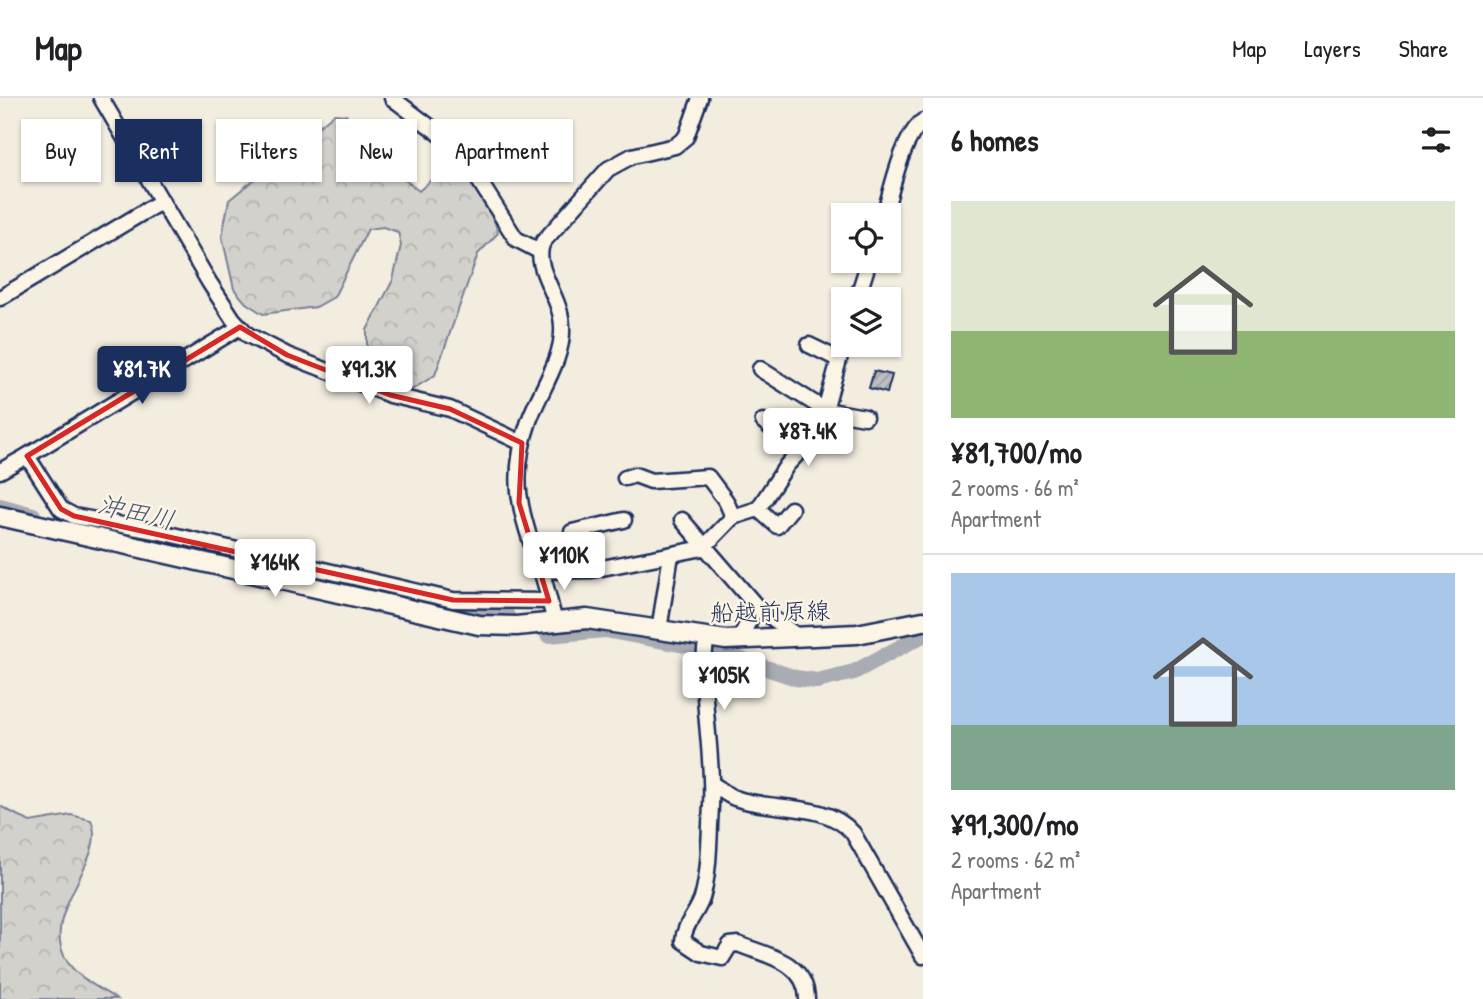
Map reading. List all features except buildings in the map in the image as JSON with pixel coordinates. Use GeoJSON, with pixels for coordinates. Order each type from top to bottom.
{"type":"FeatureCollection","features":[{"type":"Feature","properties":{"kind":"main road","name":"船越前原線"},"geometry":{"type":"LineString","coordinates":[[0,516],[448,620],[504,627],[587,620],[706,639],[739,639],[858,634],[923,621]]}},
{"type":"Feature","properties":{"kind":"street"},"geometry":{"type":"LineString","coordinates":[[101,98],[209,282],[240,327],[260,343],[287,355],[390,395],[450,409],[522,443]]}},
{"type":"Feature","properties":{"kind":"street"},"geometry":{"type":"LineString","coordinates":[[392,98],[445,138],[473,171],[516,239],[538,251]]}},
{"type":"Feature","properties":{"kind":"street"},"geometry":{"type":"LineString","coordinates":[[555,622],[519,502],[516,478],[522,443],[562,337],[557,298],[541,268],[538,251],[608,169],[632,156],[675,146],[686,136],[700,99]]}},
{"type":"Feature","properties":{"kind":"street"},"geometry":{"type":"LineString","coordinates":[[888,203],[913,130],[923,121]]}},
{"type":"Feature","properties":{"kind":"street"},"geometry":{"type":"LineString","coordinates":[[0,298],[162,201]]}},
{"type":"Feature","properties":{"kind":"street"},"geometry":{"type":"LineString","coordinates":[[0,471],[240,327]]}},
{"type":"Feature","properties":{"kind":"street"},"geometry":{"type":"LineString","coordinates":[[541,571],[592,570],[703,548],[733,517],[758,509],[825,410],[838,359],[809,345]]}},
{"type":"Feature","properties":{"kind":"street"},"geometry":{"type":"LineString","coordinates":[[760,369],[825,410],[861,413]]}},
{"type":"Feature","properties":{"kind":"street"},"geometry":{"type":"LineString","coordinates":[[763,421],[799,452]]}},
{"type":"Feature","properties":{"kind":"street"},"geometry":{"type":"LineString","coordinates":[[27,456],[61,509],[74,516],[160,532],[453,600],[549,601]]}},
{"type":"Feature","properties":{"kind":"street"},"geometry":{"type":"LineString","coordinates":[[625,478],[635,475],[651,481],[708,477],[726,501],[733,517]]}},
{"type":"Feature","properties":{"kind":"street"},"geometry":{"type":"LineString","coordinates":[[758,509],[778,526],[791,509]]}},
{"type":"Feature","properties":{"kind":"street"},"geometry":{"type":"LineString","coordinates":[[572,569],[572,532],[624,520]]}},
{"type":"Feature","properties":{"kind":"street"},"geometry":{"type":"LineString","coordinates":[[682,520],[703,548],[757,607],[797,636]]}},
{"type":"Feature","properties":{"kind":"street"},"geometry":{"type":"LineString","coordinates":[[659,630],[671,555]]}},
{"type":"Feature","properties":{"kind":"street"},"geometry":{"type":"LineString","coordinates":[[739,639],[757,607]]}},
{"type":"Feature","properties":{"kind":"street"},"geometry":{"type":"LineString","coordinates":[[706,639],[703,663],[712,784],[702,900],[683,930],[682,941],[701,953],[722,958],[730,945],[738,944],[793,966],[800,974],[807,999]]}},
{"type":"Feature","properties":{"kind":"street"},"geometry":{"type":"LineString","coordinates":[[712,784],[734,798],[832,817],[847,826],[923,956]]}},
{"type":"Feature","properties":{"kind":"highlighted area"},"geometry":{"type":"Polygon","coordinates":[[[240,327],[287,355],[390,395],[450,409],[522,443],[519,503],[549,601],[542,603],[453,600],[74,516],[61,509],[27,456],[240,327]]]}},
{"type":"Feature","properties":{"kind":"green space"},"geometry":{"type":"Polygon","coordinates":[[[334,114],[346,115],[349,119],[336,119],[336,182],[408,182],[419,191],[431,180],[471,182],[490,206],[498,233],[478,254],[435,375],[413,389],[389,389],[377,385],[367,373],[367,330],[393,280],[401,245],[398,232],[383,227],[368,229],[334,297],[316,307],[263,314],[246,303],[234,289],[222,236],[229,200],[251,182],[322,182],[322,124],[334,114]]]}},
{"type":"Feature","properties":{"kind":"green space"},"geometry":{"type":"Polygon","coordinates":[[[0,806],[30,822],[71,815],[91,820],[94,837],[90,855],[64,913],[60,933],[63,953],[76,972],[117,999],[0,999],[0,806]]]}},
{"type":"Feature","properties":{"kind":"waterway","name":"沖田川"},"geometry":{"type":"LineString","coordinates":[[0,506],[33,515]]}},
{"type":"Feature","properties":{"kind":"waterway","name":"沖田川"},"geometry":{"type":"LineString","coordinates":[[290,573],[478,615],[507,616]]}},
{"type":"Feature","properties":{"kind":"waterway","name":"沖田川"},"geometry":{"type":"LineString","coordinates":[[548,635],[605,630],[695,647]]}},
{"type":"Feature","properties":{"kind":"waterway","name":"沖田川"},"geometry":{"type":"LineString","coordinates":[[712,650],[796,678],[817,681],[854,672],[923,635]]}}]}
